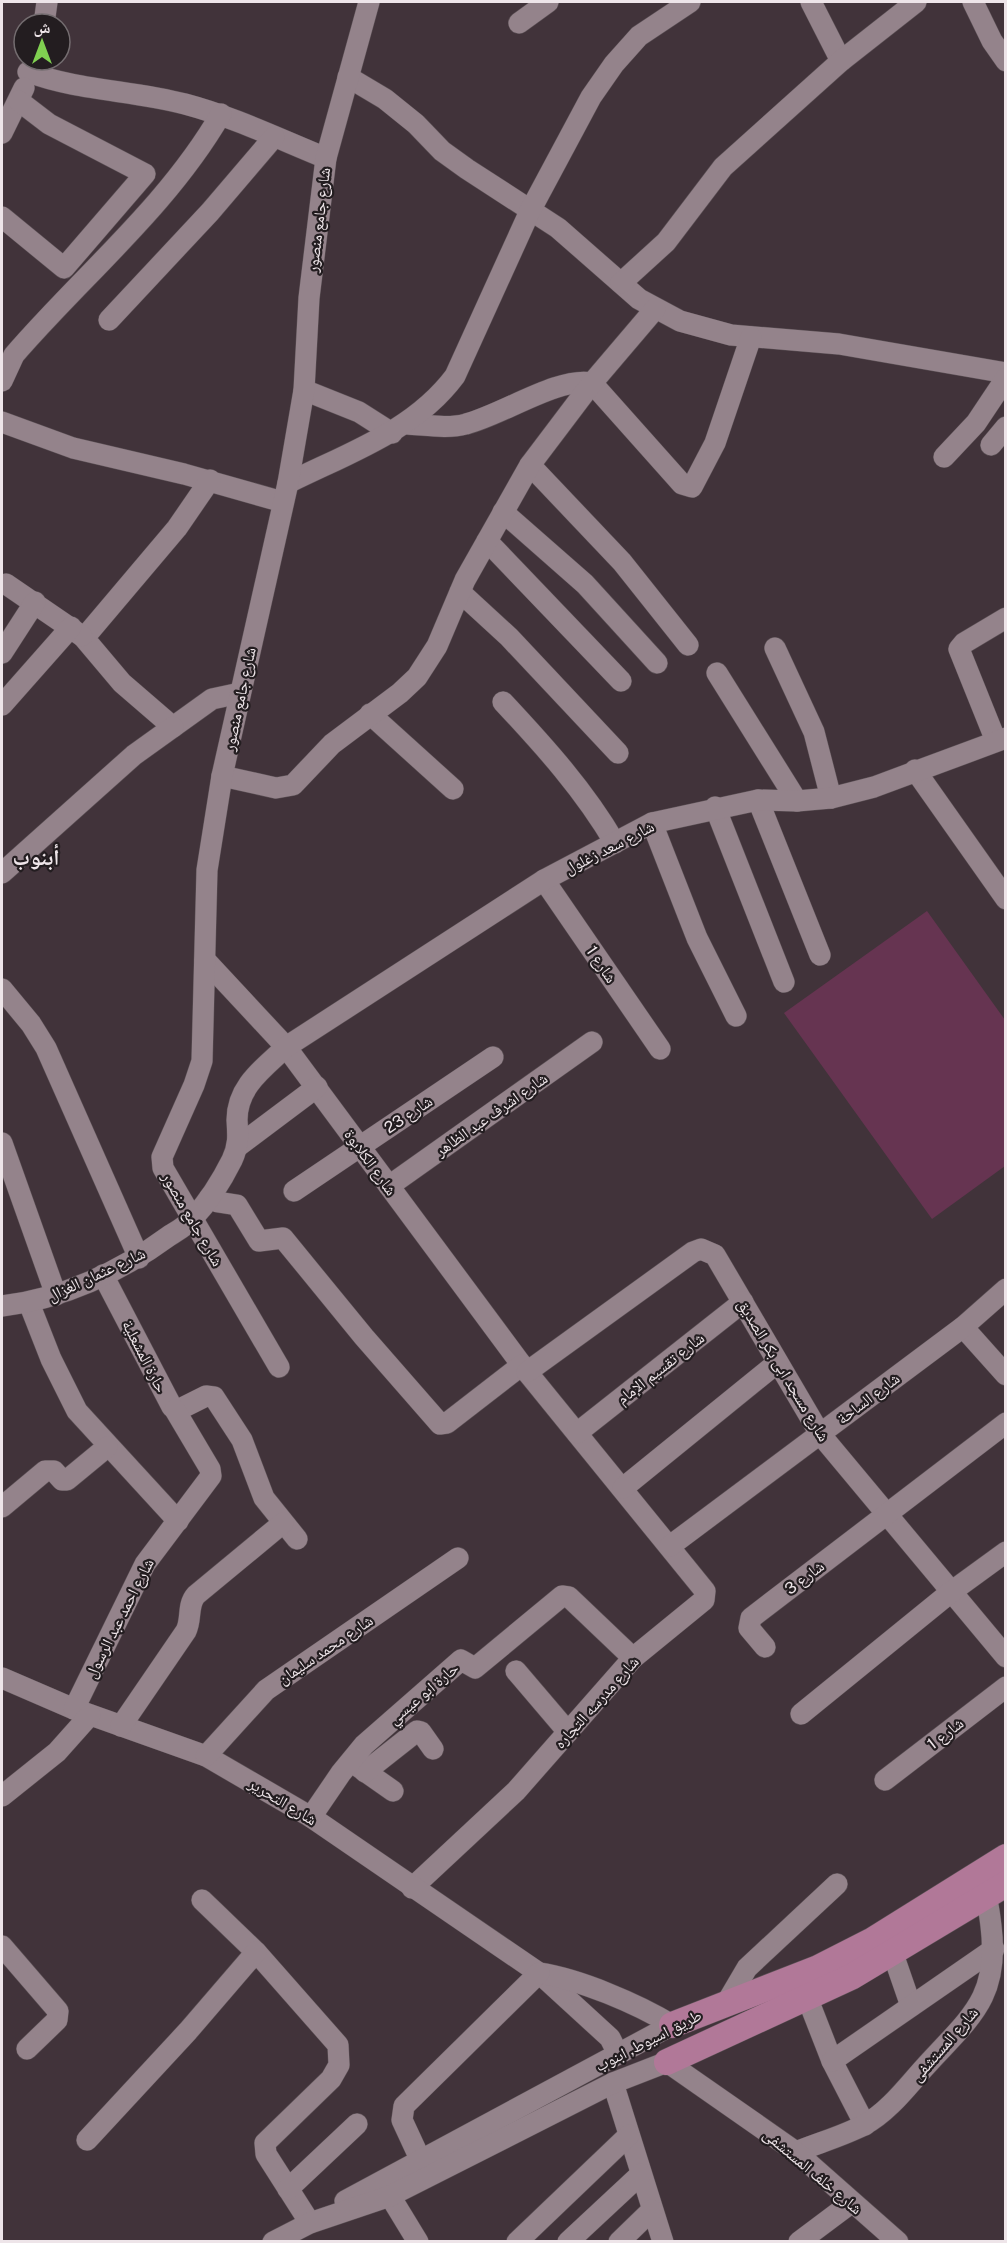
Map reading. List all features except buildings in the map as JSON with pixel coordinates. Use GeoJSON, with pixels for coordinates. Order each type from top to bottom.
{"type":"FeatureCollection","features":[{"type":"Feature","properties":{"kind":"main road","name":"طريق اسيوط, ابنوب"},"geometry":{"type":"LineString","coordinates":[[667,2062],[807,1997],[892,1954],[989,1885],[1005,1857]]}},
{"type":"Feature","properties":{"kind":"main road","name":"طريق اسيوط, ابنوب"},"geometry":{"type":"LineString","coordinates":[[672,2025],[818,1968],[989,1885]]}},
{"type":"Feature","properties":{"kind":"street","name":"شارع جامع منصور"},"geometry":{"type":"LineString","coordinates":[[279,1367],[162,1162],[164,1151],[194,1085],[202,1061],[207,870],[222,776],[286,493],[304,390],[310,286],[326,158],[369,2]]}},
{"type":"Feature","properties":{"kind":"street"},"geometry":{"type":"LineString","coordinates":[[519,23],[548,2]]}},
{"type":"Feature","properties":{"kind":"street"},"geometry":{"type":"LineString","coordinates":[[2,422],[72,448],[210,480],[286,493],[399,428],[442,393],[455,376],[530,211],[591,97],[608,72],[662,9],[690,2]]}},
{"type":"Feature","properties":{"kind":"street"},"geometry":{"type":"LineString","coordinates":[[811,2],[841,61]]}},
{"type":"Feature","properties":{"kind":"street"},"geometry":{"type":"LineString","coordinates":[[621,283],[666,242],[723,167],[841,61],[916,2]]}},
{"type":"Feature","properties":{"kind":"street"},"geometry":{"type":"LineString","coordinates":[[973,2],[992,41],[1005,61]]}},
{"type":"Feature","properties":{"kind":"street"},"geometry":{"type":"LineString","coordinates":[[2,133],[19,101],[28,72]]}},
{"type":"Feature","properties":{"kind":"street"},"geometry":{"type":"LineString","coordinates":[[43,72],[73,86],[145,95],[221,114],[326,158]]}},
{"type":"Feature","properties":{"kind":"street"},"geometry":{"type":"LineString","coordinates":[[348,76],[385,99],[458,163],[558,228],[621,283],[655,309],[680,321],[752,337],[839,344],[1005,376],[976,423],[944,457]]}},
{"type":"Feature","properties":{"kind":"street"},"geometry":{"type":"LineString","coordinates":[[2,217],[64,268],[145,174],[49,124],[19,101]]}},
{"type":"Feature","properties":{"kind":"street"},"geometry":{"type":"LineString","coordinates":[[2,381],[9,362],[21,347],[113,252],[173,183],[207,139],[221,114]]}},
{"type":"Feature","properties":{"kind":"street"},"geometry":{"type":"LineString","coordinates":[[109,320],[210,212],[274,138]]}},
{"type":"Feature","properties":{"kind":"street"},"geometry":{"type":"LineString","coordinates":[[222,776],[276,788],[293,784],[332,744],[417,677],[437,646],[460,592],[486,541],[530,465],[592,383],[655,309]]}},
{"type":"Feature","properties":{"kind":"street"},"geometry":{"type":"LineString","coordinates":[[304,390],[399,428],[465,425],[505,411],[566,384],[579,381],[592,383],[682,484],[692,487],[715,443],[752,337]]}},
{"type":"Feature","properties":{"kind":"street"},"geometry":{"type":"LineString","coordinates":[[991,445],[1005,427]]}},
{"type":"Feature","properties":{"kind":"street"},"geometry":{"type":"LineString","coordinates":[[530,465],[622,562],[688,645]]}},
{"type":"Feature","properties":{"kind":"street"},"geometry":{"type":"LineString","coordinates":[[2,705],[77,632],[177,528],[210,480]]}},
{"type":"Feature","properties":{"kind":"street"},"geometry":{"type":"LineString","coordinates":[[503,512],[585,584],[657,663]]}},
{"type":"Feature","properties":{"kind":"street"},"geometry":{"type":"LineString","coordinates":[[486,541],[621,681]]}},
{"type":"Feature","properties":{"kind":"street"},"geometry":{"type":"LineString","coordinates":[[3,585],[35,602],[77,632],[122,683],[173,728]]}},
{"type":"Feature","properties":{"kind":"street"},"geometry":{"type":"LineString","coordinates":[[460,592],[509,637],[618,753]]}},
{"type":"Feature","properties":{"kind":"street"},"geometry":{"type":"LineString","coordinates":[[2,653],[35,602]]}},
{"type":"Feature","properties":{"kind":"street"},"geometry":{"type":"LineString","coordinates":[[1001,739],[959,650],[964,643],[1005,618]]}},
{"type":"Feature","properties":{"kind":"street"},"geometry":{"type":"LineString","coordinates":[[775,648],[814,732],[831,798]]}},
{"type":"Feature","properties":{"kind":"street"},"geometry":{"type":"LineString","coordinates":[[717,673],[797,801]]}},
{"type":"Feature","properties":{"kind":"street"},"geometry":{"type":"LineString","coordinates":[[2,873],[134,755],[212,699],[240,693]]}},
{"type":"Feature","properties":{"kind":"street"},"geometry":{"type":"LineString","coordinates":[[503,702],[590,800],[615,843]]}},
{"type":"Feature","properties":{"kind":"street"},"geometry":{"type":"LineString","coordinates":[[370,714],[453,789]]}},
{"type":"Feature","properties":{"kind":"street","name":"شارع سعد زغلول"},"geometry":{"type":"LineString","coordinates":[[286,1047],[544,880],[652,823],[715,807],[758,800],[797,801],[831,798],[874,787],[1001,739]]}},
{"type":"Feature","properties":{"kind":"street"},"geometry":{"type":"LineString","coordinates":[[915,770],[1005,899]]}},
{"type":"Feature","properties":{"kind":"street"},"geometry":{"type":"LineString","coordinates":[[758,800],[820,956]]}},
{"type":"Feature","properties":{"kind":"street"},"geometry":{"type":"LineString","coordinates":[[715,807],[784,982]]}},
{"type":"Feature","properties":{"kind":"street"},"geometry":{"type":"LineString","coordinates":[[652,823],[698,938],[736,1016]]}},
{"type":"Feature","properties":{"kind":"street","name":"شارع 1"},"geometry":{"type":"LineString","coordinates":[[544,880],[660,1049]]}},
{"type":"Feature","properties":{"kind":"street","name":"شارع الكلابوة"},"geometry":{"type":"LineString","coordinates":[[205,960],[286,1047],[525,1369]]}},
{"type":"Feature","properties":{"kind":"street"},"geometry":{"type":"LineString","coordinates":[[2,989],[31,1024],[46,1048],[139,1258]]}},
{"type":"Feature","properties":{"kind":"street","name":"شارع اشرف عبد الظاهر"},"geometry":{"type":"LineString","coordinates":[[390,1186],[592,1042]]}},
{"type":"Feature","properties":{"kind":"street","name":"شارع عثمان الغزال"},"geometry":{"type":"LineString","coordinates":[[2,1305],[30,1303],[56,1295],[103,1275],[139,1258],[193,1219],[210,1197],[237,1147],[238,1106],[243,1092],[251,1080],[286,1047]]}},
{"type":"Feature","properties":{"kind":"street","name":"شارع 23"},"geometry":{"type":"LineString","coordinates":[[294,1191],[493,1057]]}},
{"type":"Feature","properties":{"kind":"street"},"geometry":{"type":"LineString","coordinates":[[237,1147],[317,1087]]}},
{"type":"Feature","properties":{"kind":"street"},"geometry":{"type":"LineString","coordinates":[[2,1143],[56,1295]]}},
{"type":"Feature","properties":{"kind":"street"},"geometry":{"type":"LineString","coordinates":[[210,1197],[218,1202],[237,1205],[259,1241],[283,1238],[364,1337],[440,1424],[447,1424],[525,1369]]}},
{"type":"Feature","properties":{"kind":"street","name":"شارع مسجد ابى بكر الصديق"},"geometry":{"type":"LineString","coordinates":[[525,1369],[693,1252],[701,1250],[715,1255],[820,1434],[885,1516],[1005,1657]]}},
{"type":"Feature","properties":{"kind":"street","name":"حارة المشعلية"},"geometry":{"type":"LineString","coordinates":[[103,1275],[174,1410],[181,1410],[209,1395],[214,1397],[242,1440],[264,1498],[290,1531],[196,1595],[190,1606],[190,1622],[186,1631],[121,1726]]}},
{"type":"Feature","properties":{"kind":"street","name":"شارع الساحة"},"geometry":{"type":"LineString","coordinates":[[670,1546],[963,1327],[1005,1289]]}},
{"type":"Feature","properties":{"kind":"street","name":"شارع تقسيم الإمام"},"geometry":{"type":"LineString","coordinates":[[577,1433],[743,1302]]}},
{"type":"Feature","properties":{"kind":"street"},"geometry":{"type":"LineString","coordinates":[[30,1303],[51,1359],[77,1411],[107,1447],[177,1521]]}},
{"type":"Feature","properties":{"kind":"street"},"geometry":{"type":"LineString","coordinates":[[963,1327],[1005,1375]]}},
{"type":"Feature","properties":{"kind":"street"},"geometry":{"type":"LineString","coordinates":[[623,1488],[777,1363]]}},
{"type":"Feature","properties":{"kind":"street","name":"شارع مدرسه التجاره"},"geometry":{"type":"LineString","coordinates":[[412,1888],[516,1791],[633,1658],[704,1600],[704,1587],[525,1369]]}},
{"type":"Feature","properties":{"kind":"street","name":"شارع احمد عبد الرسول"},"geometry":{"type":"LineString","coordinates":[[2,1796],[57,1752],[82,1712],[145,1564],[210,1479],[211,1473],[174,1410]]}},
{"type":"Feature","properties":{"kind":"street","name":"شارع 3"},"geometry":{"type":"LineString","coordinates":[[765,1647],[750,1628],[751,1618],[1005,1423]]}},
{"type":"Feature","properties":{"kind":"street"},"geometry":{"type":"LineString","coordinates":[[2,1507],[45,1471],[54,1471],[62,1480],[67,1480],[107,1447]]}},
{"type":"Feature","properties":{"kind":"street"},"geometry":{"type":"LineString","coordinates":[[801,1714],[951,1592],[1005,1552]]}},
{"type":"Feature","properties":{"kind":"street","name":"شارع محمد سليمان"},"geometry":{"type":"LineString","coordinates":[[206,1756],[266,1690],[458,1558]]}},
{"type":"Feature","properties":{"kind":"street","name":"حارة ابو عيسي"},"geometry":{"type":"LineString","coordinates":[[311,1817],[358,1766],[379,1730],[460,1662],[466,1661],[475,1668],[562,1596],[569,1597],[633,1658]]}},
{"type":"Feature","properties":{"kind":"street"},"geometry":{"type":"LineString","coordinates":[[516,1671],[568,1732]]}},
{"type":"Feature","properties":{"kind":"street","name":"شارع التحرير"},"geometry":{"type":"LineString","coordinates":[[2,1678],[82,1712],[206,1756],[311,1817],[539,1973],[610,2038],[618,2054]]}},
{"type":"Feature","properties":{"kind":"street","name":"شارع 1"},"geometry":{"type":"LineString","coordinates":[[885,1780],[1005,1687]]}},
{"type":"Feature","properties":{"kind":"street"},"geometry":{"type":"LineString","coordinates":[[393,1791],[358,1766],[417,1731],[421,1732],[433,1749]]}},
{"type":"Feature","properties":{"kind":"street"},"geometry":{"type":"LineString","coordinates":[[727,2002],[747,1968],[837,1884]]}},
{"type":"Feature","properties":{"kind":"street","name":"شارع المستشفى"},"geometry":{"type":"LineString","coordinates":[[795,2152],[865,2125],[891,2105],[972,2015],[989,1983],[994,1949],[989,1885]]}},
{"type":"Feature","properties":{"kind":"street"},"geometry":{"type":"LineString","coordinates":[[202,1900],[256,1952],[331,2034],[340,2054],[339,2065],[331,2079],[265,2143],[266,2154],[288,2189],[318,2220]]}},
{"type":"Feature","properties":{"kind":"street"},"geometry":{"type":"LineString","coordinates":[[2,1946],[58,2011],[57,2020],[27,2049]]}},
{"type":"Feature","properties":{"kind":"street"},"geometry":{"type":"LineString","coordinates":[[832,2061],[994,1949]]}},
{"type":"Feature","properties":{"kind":"street"},"geometry":{"type":"LineString","coordinates":[[87,2140],[188,2031],[256,1952]]}},
{"type":"Feature","properties":{"kind":"street"},"geometry":{"type":"LineString","coordinates":[[892,1954],[911,2006]]}},
{"type":"Feature","properties":{"kind":"street"},"geometry":{"type":"LineString","coordinates":[[421,2161],[402,2120],[404,2106],[539,1973]]}},
{"type":"Feature","properties":{"kind":"street","name":"شارع التحرير"},"geometry":{"type":"LineString","coordinates":[[539,1973],[561,1978],[649,2011],[672,2025]]}},
{"type":"Feature","properties":{"kind":"street"},"geometry":{"type":"LineString","coordinates":[[807,1997],[832,2061],[865,2125]]}},
{"type":"Feature","properties":{"kind":"street","name":"طريق اسيوط, ابنوب"},"geometry":{"type":"LineString","coordinates":[[318,2220],[341,2203],[672,2025]]}},
{"type":"Feature","properties":{"kind":"street","name":"طريق اسيوط, ابنوب"},"geometry":{"type":"LineString","coordinates":[[273,2241],[318,2220],[342,2214],[390,2196],[613,2083],[667,2062]]}},
{"type":"Feature","properties":{"kind":"street","name":"شارع خلف المستشفى"},"geometry":{"type":"LineString","coordinates":[[667,2062],[795,2152],[894,2240]]}},
{"type":"Feature","properties":{"kind":"street"},"geometry":{"type":"LineString","coordinates":[[613,2083],[663,2241]]}},
{"type":"Feature","properties":{"kind":"street"},"geometry":{"type":"LineString","coordinates":[[288,2189],[357,2124]]}},
{"type":"Feature","properties":{"kind":"street"},"geometry":{"type":"LineString","coordinates":[[517,2241],[629,2134]]}},
{"type":"Feature","properties":{"kind":"street"},"geometry":{"type":"LineString","coordinates":[[568,2241],[641,2174]]}},
{"type":"Feature","properties":{"kind":"street"},"geometry":{"type":"LineString","coordinates":[[390,2196],[417,2241]]}},
{"type":"Feature","properties":{"kind":"street"},"geometry":{"type":"LineString","coordinates":[[799,2241],[851,2203]]}},
{"type":"Feature","properties":{"kind":"street"},"geometry":{"type":"LineString","coordinates":[[619,2241],[652,2210]]}},
{"type":"Feature","properties":{"kind":"shaded area"},"geometry":{"type":"Polygon","coordinates":[[[927,911],[1005,1020],[1005,1166],[932,1219],[784,1013],[927,911]]]}},
{"type":"Feature","properties":{"kind":"district","name":"أبنوب"},"geometry":{"type":"Point","coordinates":[36,857]}}]}
